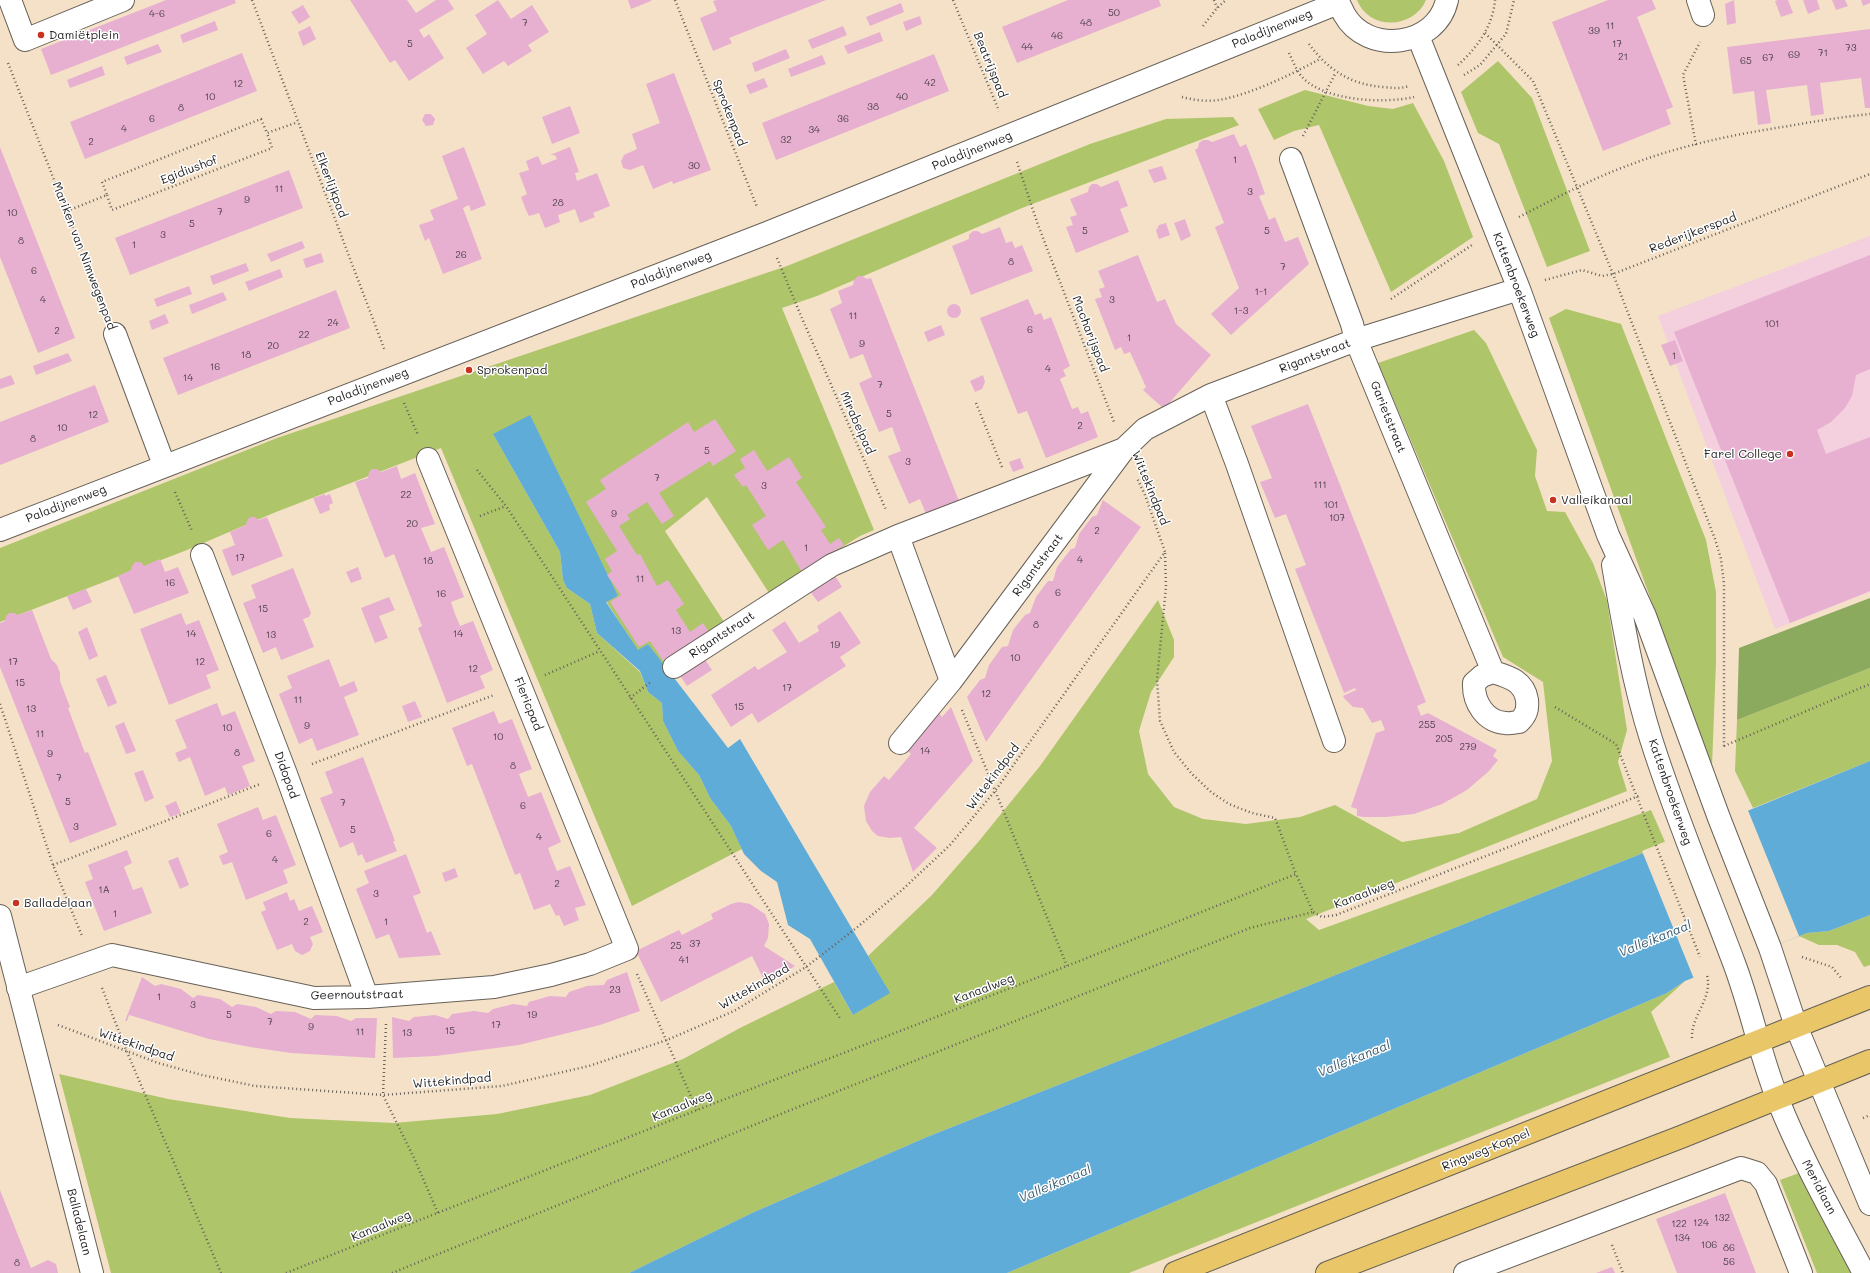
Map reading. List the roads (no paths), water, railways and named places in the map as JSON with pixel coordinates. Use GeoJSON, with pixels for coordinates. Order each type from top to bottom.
{"type":"FeatureCollection","features":[{"type":"Feature","properties":{"kind":"main road","name":"Ringweg-Koppel"},"geometry":{"type":"LineString","coordinates":[[1175,1273],[1870,997]]}},
{"type":"Feature","properties":{"kind":"main road"},"geometry":{"type":"LineString","coordinates":[[1328,1273],[1870,1061]]}},
{"type":"Feature","properties":{"kind":"street"},"geometry":{"type":"LineString","coordinates":[[10,0],[25,40],[124,0]]}},
{"type":"Feature","properties":{"kind":"street"},"geometry":{"type":"LineString","coordinates":[[1338,2],[1347,20],[1361,33],[1378,40],[1397,42],[1418,36],[1434,25],[1446,7],[1447,0]]}},
{"type":"Feature","properties":{"kind":"street","name":"Paladijnenweg"},"geometry":{"type":"LineString","coordinates":[[0,530],[767,233],[1009,137],[1338,2]]}},
{"type":"Feature","properties":{"kind":"street","name":"Kattenbroekerweg"},"geometry":{"type":"LineString","coordinates":[[1418,36],[1519,289],[1608,535],[1645,616],[1719,818],[1770,948],[1796,1026]]}},
{"type":"Feature","properties":{"kind":"street","name":"Garietstraat"},"geometry":{"type":"LineString","coordinates":[[1291,159],[1354,332],[1493,672]]}},
{"type":"Feature","properties":{"kind":"street","name":"Rigantstraat"},"geometry":{"type":"LineString","coordinates":[[900,743],[951,682],[1124,449],[1145,429],[1211,395],[1354,332],[1519,289]]}},
{"type":"Feature","properties":{"kind":"street","name":"Mariken van Nimwegenpad"},"geometry":{"type":"LineString","coordinates":[[115,334],[164,466]]}},
{"type":"Feature","properties":{"kind":"street"},"geometry":{"type":"LineString","coordinates":[[1211,395],[1334,741]]}},
{"type":"Feature","properties":{"kind":"street","name":"Rigantstraat"},"geometry":{"type":"LineString","coordinates":[[674,667],[832,565],[898,536],[1124,449]]}},
{"type":"Feature","properties":{"kind":"street","name":"Flericpad"},"geometry":{"type":"LineString","coordinates":[[428,459],[627,949]]}},
{"type":"Feature","properties":{"kind":"street","name":"Kattenbroekerweg"},"geometry":{"type":"LineString","coordinates":[[1608,535],[1623,622],[1650,737],[1683,832],[1734,962],[1746,999],[1757,1042]]}},
{"type":"Feature","properties":{"kind":"street"},"geometry":{"type":"LineString","coordinates":[[898,536],[951,682]]}},
{"type":"Feature","properties":{"kind":"street","name":"Didopad"},"geometry":{"type":"LineString","coordinates":[[202,555],[286,774],[377,996]]}},
{"type":"Feature","properties":{"kind":"street"},"geometry":{"type":"LineString","coordinates":[[1493,672],[1507,676],[1520,684],[1524,689],[1528,708],[1525,716],[1519,722],[1506,723],[1495,720],[1484,712],[1477,704],[1473,692],[1474,683],[1482,676],[1493,672]]}},
{"type":"Feature","properties":{"kind":"street","name":"Balladelaan"},"geometry":{"type":"LineString","coordinates":[[0,916],[92,1273]]}},
{"type":"Feature","properties":{"kind":"street","name":"Geernoutstraat"},"geometry":{"type":"LineString","coordinates":[[18,988],[112,955],[314,998],[377,996],[494,987],[551,975],[590,964],[627,949]]}},
{"type":"Feature","properties":{"kind":"street"},"geometry":{"type":"LineString","coordinates":[[1796,1026],[1870,1204]]}},
{"type":"Feature","properties":{"kind":"street","name":"Meridiaan"},"geometry":{"type":"LineString","coordinates":[[1757,1042],[1777,1098],[1796,1144],[1864,1273]]}},
{"type":"Feature","properties":{"kind":"street"},"geometry":{"type":"LineString","coordinates":[[1465,1273],[1741,1168],[1757,1173],[1766,1184],[1801,1273]]}},
{"type":"Feature","properties":{"kind":"water"},"geometry":{"type":"Polygon","coordinates":[[[530,415],[618,596],[606,602],[638,650],[648,644],[728,748],[740,739],[890,993],[853,1015],[810,939],[788,925],[777,882],[761,871],[744,854],[731,826],[710,798],[699,775],[678,751],[663,721],[662,703],[648,692],[640,671],[597,633],[590,604],[567,588],[563,580],[560,552],[493,434],[530,415]]]}},
{"type":"Feature","properties":{"kind":"water"},"geometry":{"type":"Polygon","coordinates":[[[1870,761],[1870,915],[1829,931],[1807,933],[1685,981],[1667,993],[1007,1273],[629,1273],[752,1213],[927,1137],[1666,844],[1870,761]]]}},
{"type":"Feature","properties":{"kind":"place","name":"Damiëtplein"},"geometry":{"type":"Point","coordinates":[41,35]}},
{"type":"Feature","properties":{"kind":"place","name":"Sprokenpad"},"geometry":{"type":"Point","coordinates":[469,370]}},
{"type":"Feature","properties":{"kind":"place","name":"Farel College"},"geometry":{"type":"Point","coordinates":[1790,454]}},
{"type":"Feature","properties":{"kind":"place","name":"Valleikanaal"},"geometry":{"type":"Point","coordinates":[1553,500]}},
{"type":"Feature","properties":{"kind":"place","name":"Balladelaan"},"geometry":{"type":"Point","coordinates":[16,903]}}]}
